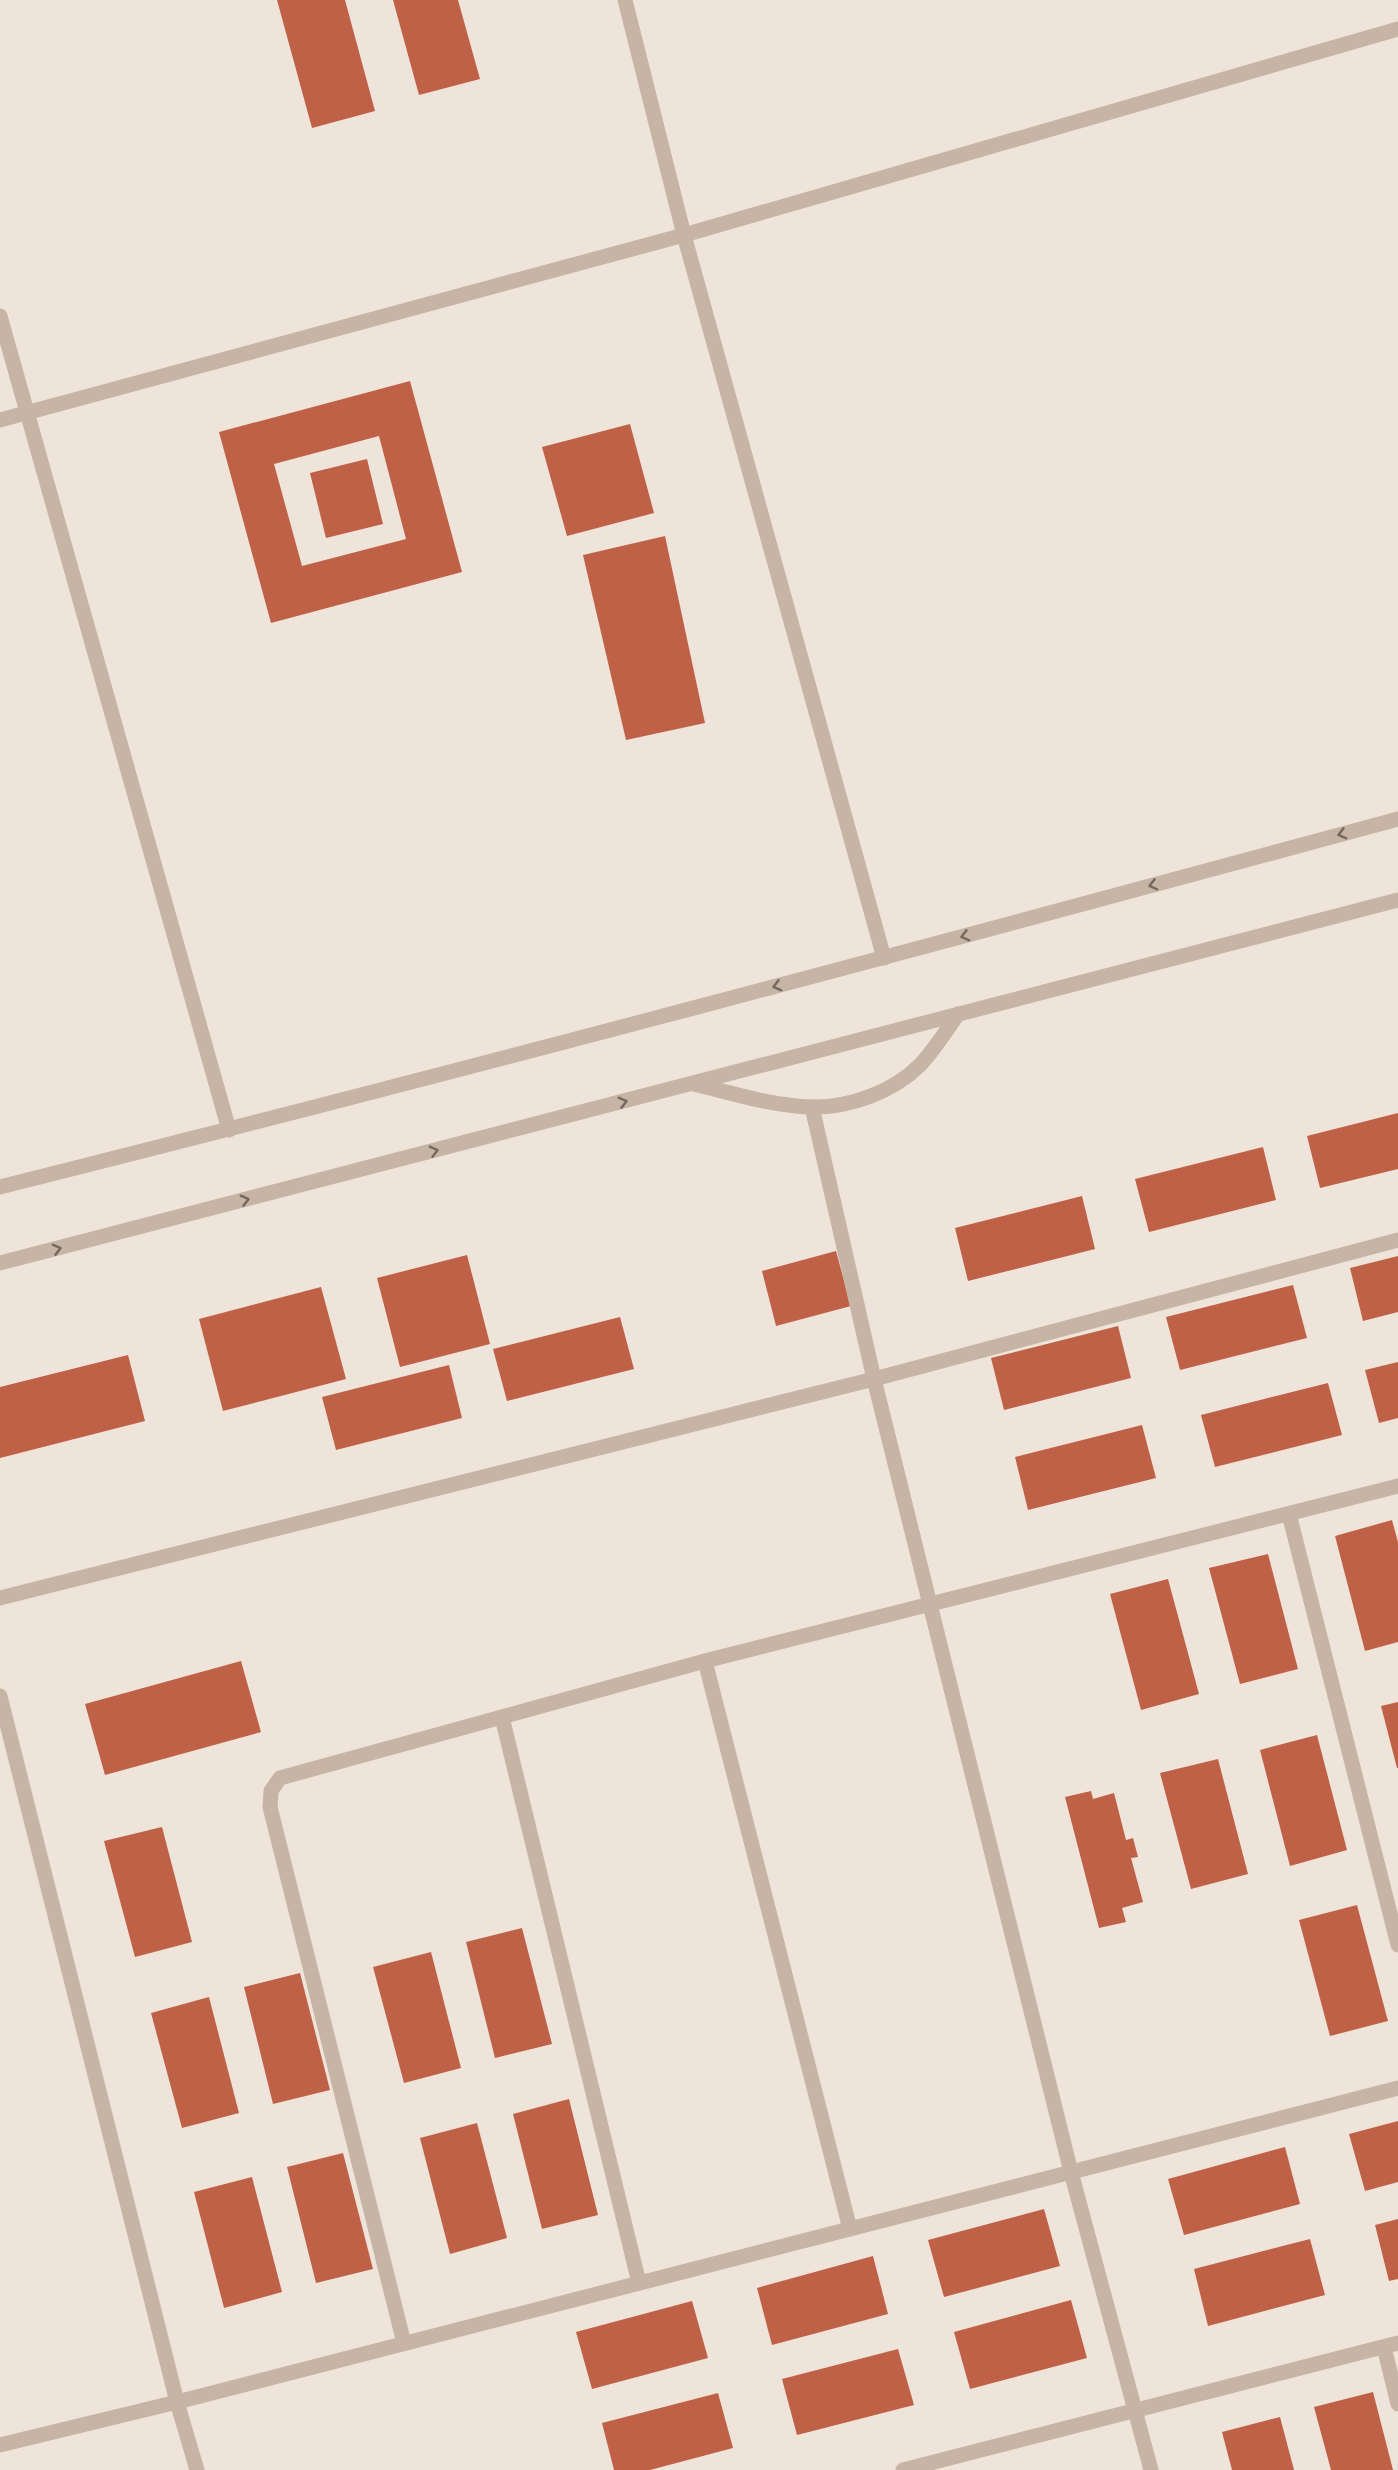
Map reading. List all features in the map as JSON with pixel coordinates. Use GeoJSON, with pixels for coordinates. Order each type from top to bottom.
{"type":"FeatureCollection","features":[{"type":"Feature","properties":{"kind":"street"},"geometry":{"type":"LineString","coordinates":[[625,0],[684,235],[884,958]]}},
{"type":"Feature","properties":{"kind":"street"},"geometry":{"type":"LineString","coordinates":[[0,420],[684,235],[1398,29]]}},
{"type":"Feature","properties":{"kind":"street"},"geometry":{"type":"LineString","coordinates":[[0,316],[229,1130]]}},
{"type":"Feature","properties":{"kind":"street"},"geometry":{"type":"LineString","coordinates":[[0,1187],[229,1130],[884,958],[1398,819]]}},
{"type":"Feature","properties":{"kind":"street"},"geometry":{"type":"LineString","coordinates":[[0,1263],[1398,900]]}},
{"type":"Feature","properties":{"kind":"street"},"geometry":{"type":"LineString","coordinates":[[691,1084],[774,1102],[812,1107],[848,1102],[886,1090],[920,1065],[958,1014]]}},
{"type":"Feature","properties":{"kind":"street"},"geometry":{"type":"LineString","coordinates":[[812,1107],[874,1379],[1071,2172],[1151,2470]]}},
{"type":"Feature","properties":{"kind":"street"},"geometry":{"type":"LineString","coordinates":[[0,1598],[874,1379],[1398,1240]]}},
{"type":"Feature","properties":{"kind":"street"},"geometry":{"type":"LineString","coordinates":[[404,2343],[270,1807],[271,1791],[280,1778],[705,1661],[1398,1486]]}},
{"type":"Feature","properties":{"kind":"street"},"geometry":{"type":"LineString","coordinates":[[1289,1514],[1398,1945]]}},
{"type":"Feature","properties":{"kind":"street"},"geometry":{"type":"LineString","coordinates":[[705,1661],[850,2229]]}},
{"type":"Feature","properties":{"kind":"street"},"geometry":{"type":"LineString","coordinates":[[0,1696],[177,2402],[197,2470]]}},
{"type":"Feature","properties":{"kind":"street"},"geometry":{"type":"LineString","coordinates":[[502,1717],[639,2283]]}},
{"type":"Feature","properties":{"kind":"street"},"geometry":{"type":"LineString","coordinates":[[0,2445],[177,2402],[1398,2088]]}},
{"type":"Feature","properties":{"kind":"street"},"geometry":{"type":"LineString","coordinates":[[909,2469],[1391,2345],[1398,2403]]}},
{"type":"Feature","properties":{"kind":"building"},"geometry":{"type":"Polygon","coordinates":[[[277,0],[345,0],[375,111],[312,128],[277,0]]]}},
{"type":"Feature","properties":{"kind":"building"},"geometry":{"type":"Polygon","coordinates":[[[393,0],[458,0],[480,79],[419,95],[393,0]]]}},
{"type":"Feature","properties":{"kind":"building"},"geometry":{"type":"Polygon","coordinates":[[[410,381],[462,572],[271,623],[219,432],[410,381]],[[379,436],[274,464],[302,566],[406,539],[379,436]]]}},
{"type":"Feature","properties":{"kind":"building"},"geometry":{"type":"Polygon","coordinates":[[[630,424],[654,513],[567,536],[542,447],[630,424]]]}},
{"type":"Feature","properties":{"kind":"building"},"geometry":{"type":"Polygon","coordinates":[[[367,459],[383,524],[326,538],[310,473],[367,459]]]}},
{"type":"Feature","properties":{"kind":"building"},"geometry":{"type":"Polygon","coordinates":[[[665,536],[705,723],[626,740],[583,555],[665,536]]]}},
{"type":"Feature","properties":{"kind":"building"},"geometry":{"type":"Polygon","coordinates":[[[1398,1113],[1398,1169],[1320,1188],[1307,1136],[1398,1113]]]}},
{"type":"Feature","properties":{"kind":"building"},"geometry":{"type":"Polygon","coordinates":[[[1263,1147],[1276,1200],[1149,1232],[1135,1179],[1263,1147]]]}},
{"type":"Feature","properties":{"kind":"building"},"geometry":{"type":"Polygon","coordinates":[[[1082,1196],[1095,1249],[968,1281],[955,1228],[1082,1196]]]}},
{"type":"Feature","properties":{"kind":"building"},"geometry":{"type":"Polygon","coordinates":[[[836,1251],[851,1306],[776,1326],[762,1271],[836,1251]]]}},
{"type":"Feature","properties":{"kind":"building"},"geometry":{"type":"Polygon","coordinates":[[[467,1255],[490,1344],[400,1367],[377,1278],[467,1255]]]}},
{"type":"Feature","properties":{"kind":"building"},"geometry":{"type":"Polygon","coordinates":[[[1398,1256],[1398,1312],[1363,1321],[1350,1268],[1398,1256]]]}},
{"type":"Feature","properties":{"kind":"building"},"geometry":{"type":"Polygon","coordinates":[[[1293,1285],[1307,1338],[1180,1370],[1166,1317],[1293,1285]]]}},
{"type":"Feature","properties":{"kind":"building"},"geometry":{"type":"Polygon","coordinates":[[[321,1287],[346,1379],[223,1411],[199,1319],[321,1287]]]}},
{"type":"Feature","properties":{"kind":"building"},"geometry":{"type":"Polygon","coordinates":[[[620,1317],[634,1369],[507,1401],[493,1349],[620,1317]]]}},
{"type":"Feature","properties":{"kind":"building"},"geometry":{"type":"Polygon","coordinates":[[[1118,1326],[1131,1378],[1004,1410],[991,1358],[1118,1326]]]}},
{"type":"Feature","properties":{"kind":"building"},"geometry":{"type":"Polygon","coordinates":[[[128,1355],[145,1421],[0,1458],[0,1387],[128,1355]]]}},
{"type":"Feature","properties":{"kind":"building"},"geometry":{"type":"Polygon","coordinates":[[[1398,1362],[1398,1418],[1379,1423],[1365,1370],[1398,1362]]]}},
{"type":"Feature","properties":{"kind":"building"},"geometry":{"type":"Polygon","coordinates":[[[449,1365],[462,1418],[336,1450],[322,1397],[449,1365]]]}},
{"type":"Feature","properties":{"kind":"building"},"geometry":{"type":"Polygon","coordinates":[[[1328,1383],[1342,1435],[1215,1467],[1201,1415],[1328,1383]]]}},
{"type":"Feature","properties":{"kind":"building"},"geometry":{"type":"Polygon","coordinates":[[[1142,1425],[1156,1478],[1028,1510],[1015,1457],[1142,1425]]]}},
{"type":"Feature","properties":{"kind":"building"},"geometry":{"type":"Polygon","coordinates":[[[1392,1520],[1398,1542],[1398,1642],[1365,1651],[1335,1536],[1392,1520]]]}},
{"type":"Feature","properties":{"kind":"building"},"geometry":{"type":"Polygon","coordinates":[[[1268,1554],[1298,1669],[1240,1684],[1209,1568],[1268,1554]]]}},
{"type":"Feature","properties":{"kind":"building"},"geometry":{"type":"Polygon","coordinates":[[[1168,1579],[1199,1694],[1141,1710],[1110,1594],[1168,1579]]]}},
{"type":"Feature","properties":{"kind":"building"},"geometry":{"type":"Polygon","coordinates":[[[241,1661],[261,1732],[105,1775],[85,1704],[241,1661]]]}},
{"type":"Feature","properties":{"kind":"building"},"geometry":{"type":"Polygon","coordinates":[[[1398,1702],[1398,1768],[1397,1768],[1381,1706],[1398,1702]]]}},
{"type":"Feature","properties":{"kind":"building"},"geometry":{"type":"Polygon","coordinates":[[[1317,1735],[1347,1850],[1290,1866],[1260,1750],[1317,1735]]]}},
{"type":"Feature","properties":{"kind":"building"},"geometry":{"type":"Polygon","coordinates":[[[1218,1759],[1248,1874],[1191,1889],[1160,1773],[1218,1759]]]}},
{"type":"Feature","properties":{"kind":"building"},"geometry":{"type":"Polygon","coordinates":[[[1091,1791],[1093,1799],[1114,1793],[1126,1840],[1133,1838],[1138,1857],[1131,1858],[1143,1902],[1122,1908],[1126,1922],[1099,1928],[1065,1797],[1091,1791]]]}},
{"type":"Feature","properties":{"kind":"building"},"geometry":{"type":"Polygon","coordinates":[[[162,1827],[192,1942],[135,1957],[104,1841],[162,1827]]]}},
{"type":"Feature","properties":{"kind":"building"},"geometry":{"type":"Polygon","coordinates":[[[1357,1905],[1388,2021],[1330,2036],[1299,1920],[1357,1905]]]}},
{"type":"Feature","properties":{"kind":"building"},"geometry":{"type":"Polygon","coordinates":[[[522,1928],[552,2044],[495,2058],[466,1942],[522,1928]]]}},
{"type":"Feature","properties":{"kind":"building"},"geometry":{"type":"Polygon","coordinates":[[[431,1952],[461,2068],[404,2083],[373,1967],[431,1952]]]}},
{"type":"Feature","properties":{"kind":"building"},"geometry":{"type":"Polygon","coordinates":[[[300,1973],[330,2090],[273,2104],[244,1987],[300,1973]]]}},
{"type":"Feature","properties":{"kind":"building"},"geometry":{"type":"Polygon","coordinates":[[[209,1997],[239,2113],[182,2128],[151,2013],[209,1997]]]}},
{"type":"Feature","properties":{"kind":"building"},"geometry":{"type":"Polygon","coordinates":[[[569,2099],[598,2215],[542,2229],[513,2114],[569,2099]]]}},
{"type":"Feature","properties":{"kind":"building"},"geometry":{"type":"Polygon","coordinates":[[[1398,2121],[1398,2182],[1365,2191],[1349,2134],[1398,2121]]]}},
{"type":"Feature","properties":{"kind":"building"},"geometry":{"type":"Polygon","coordinates":[[[477,2123],[507,2238],[450,2254],[420,2138],[477,2123]]]}},
{"type":"Feature","properties":{"kind":"building"},"geometry":{"type":"Polygon","coordinates":[[[1285,2147],[1300,2204],[1184,2235],[1168,2179],[1285,2147]]]}},
{"type":"Feature","properties":{"kind":"building"},"geometry":{"type":"Polygon","coordinates":[[[343,2153],[373,2269],[316,2283],[287,2167],[343,2153]]]}},
{"type":"Feature","properties":{"kind":"building"},"geometry":{"type":"Polygon","coordinates":[[[252,2177],[282,2292],[224,2308],[194,2192],[252,2177]]]}},
{"type":"Feature","properties":{"kind":"building"},"geometry":{"type":"Polygon","coordinates":[[[1044,2209],[1060,2266],[944,2297],[928,2240],[1044,2209]]]}},
{"type":"Feature","properties":{"kind":"building"},"geometry":{"type":"Polygon","coordinates":[[[1398,2219],[1398,2279],[1389,2281],[1375,2225],[1398,2219]]]}},
{"type":"Feature","properties":{"kind":"building"},"geometry":{"type":"Polygon","coordinates":[[[1310,2239],[1325,2295],[1208,2326],[1194,2269],[1310,2239]]]}},
{"type":"Feature","properties":{"kind":"building"},"geometry":{"type":"Polygon","coordinates":[[[873,2256],[888,2314],[772,2345],[757,2288],[873,2256]]]}},
{"type":"Feature","properties":{"kind":"building"},"geometry":{"type":"Polygon","coordinates":[[[1071,2300],[1087,2358],[970,2389],[954,2332],[1071,2300]]]}},
{"type":"Feature","properties":{"kind":"building"},"geometry":{"type":"Polygon","coordinates":[[[692,2301],[708,2358],[592,2389],[576,2332],[692,2301]]]}},
{"type":"Feature","properties":{"kind":"building"},"geometry":{"type":"Polygon","coordinates":[[[898,2349],[914,2405],[797,2435],[782,2379],[898,2349]]]}},
{"type":"Feature","properties":{"kind":"building"},"geometry":{"type":"Polygon","coordinates":[[[1373,2392],[1393,2470],[1331,2470],[1314,2407],[1373,2392]]]}},
{"type":"Feature","properties":{"kind":"building"},"geometry":{"type":"Polygon","coordinates":[[[718,2393],[733,2448],[650,2470],[614,2470],[602,2423],[718,2393]]]}},
{"type":"Feature","properties":{"kind":"building"},"geometry":{"type":"Polygon","coordinates":[[[1280,2417],[1294,2470],[1232,2470],[1222,2432],[1280,2417]]]}}]}
